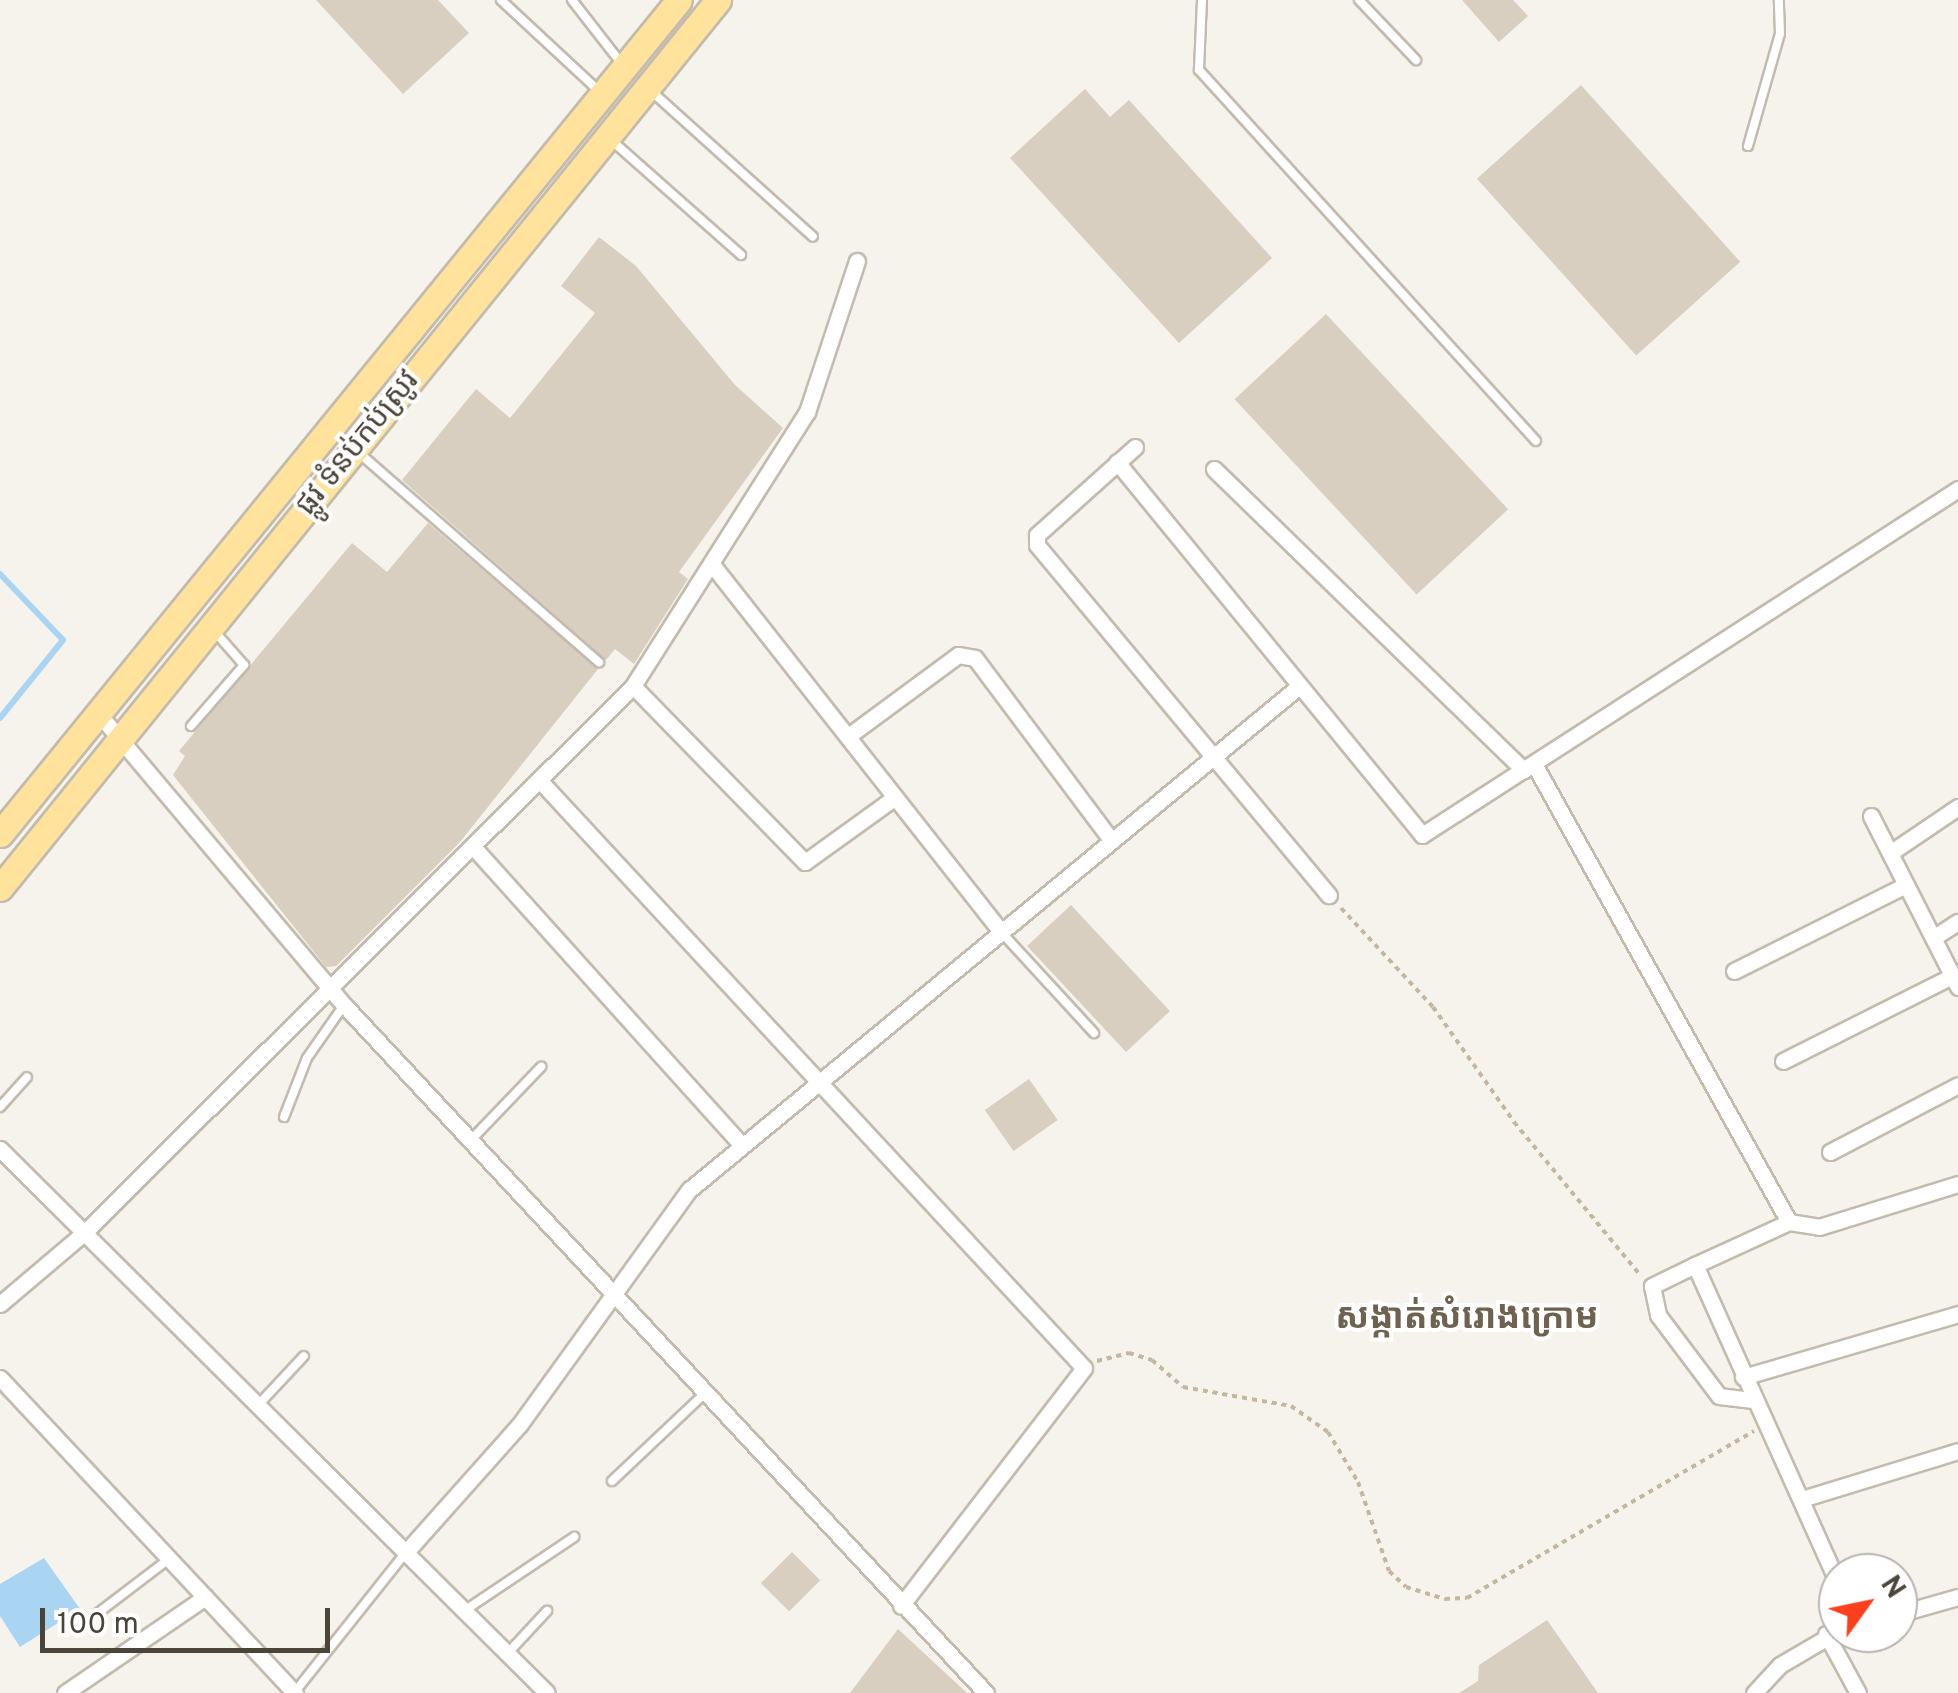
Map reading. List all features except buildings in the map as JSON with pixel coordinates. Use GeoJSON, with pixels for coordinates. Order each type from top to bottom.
{"type":"FeatureCollection","features":[{"type":"Feature","properties":{"kind":"main road","name":"ផ្លូវ ទំនប់កប់ស្រូវ"},"geometry":{"type":"LineString","coordinates":[[0,834],[680,0]]}},
{"type":"Feature","properties":{"kind":"main road","name":"ផ្លូវ ទំនប់កប់ស្រូវ"},"geometry":{"type":"LineString","coordinates":[[0,888],[718,0]]}},
{"type":"Feature","properties":{"kind":"street"},"geometry":{"type":"LineString","coordinates":[[0,1304],[85,1232],[328,987],[476,850],[633,686],[714,567],[807,412],[857,261]]}},
{"type":"Feature","properties":{"kind":"street"},"geometry":{"type":"LineString","coordinates":[[1134,446],[1037,535],[1037,545],[1329,896]]}},
{"type":"Feature","properties":{"kind":"street"},"geometry":{"type":"LineString","coordinates":[[1117,462],[1298,688],[1422,834],[1958,489]]}},
{"type":"Feature","properties":{"kind":"street"},"geometry":{"type":"LineString","coordinates":[[1214,468],[1529,767],[1789,1222]]}},
{"type":"Feature","properties":{"kind":"street"},"geometry":{"type":"LineString","coordinates":[[714,567],[852,734],[894,797],[1001,932]]}},
{"type":"Feature","properties":{"kind":"street"},"geometry":{"type":"LineString","coordinates":[[852,734],[958,655],[974,658],[1109,837]]}},
{"type":"Feature","properties":{"kind":"street"},"geometry":{"type":"LineString","coordinates":[[633,686],[805,862],[894,797]]}},
{"type":"Feature","properties":{"kind":"street"},"geometry":{"type":"LineString","coordinates":[[406,1552],[520,1424],[689,1190],[740,1143],[1001,932],[1109,837],[1298,688]]}},
{"type":"Feature","properties":{"kind":"street"},"geometry":{"type":"LineString","coordinates":[[98,713],[122,736],[344,1006],[613,1300],[986,1693]]}},
{"type":"Feature","properties":{"kind":"street"},"geometry":{"type":"LineString","coordinates":[[542,783],[816,1084],[1084,1368],[900,1606]]}},
{"type":"Feature","properties":{"kind":"street"},"geometry":{"type":"LineString","coordinates":[[1890,853],[1958,807]]}},
{"type":"Feature","properties":{"kind":"street"},"geometry":{"type":"LineString","coordinates":[[1783,1061],[1955,982],[1872,816]]}},
{"type":"Feature","properties":{"kind":"street"},"geometry":{"type":"LineString","coordinates":[[476,850],[740,1143]]}},
{"type":"Feature","properties":{"kind":"street"},"geometry":{"type":"LineString","coordinates":[[1734,971],[1906,885]]}},
{"type":"Feature","properties":{"kind":"street"},"geometry":{"type":"LineString","coordinates":[[1933,938],[1958,922]]}},
{"type":"Feature","properties":{"kind":"street"},"geometry":{"type":"LineString","coordinates":[[1830,1152],[1958,1085]]}},
{"type":"Feature","properties":{"kind":"street"},"geometry":{"type":"LineString","coordinates":[[0,1149],[260,1403],[547,1693]]}},
{"type":"Feature","properties":{"kind":"street"},"geometry":{"type":"LineString","coordinates":[[1751,1400],[1719,1396],[1708,1384],[1658,1316],[1652,1286],[1789,1222],[1820,1227],[1958,1184]]}},
{"type":"Feature","properties":{"kind":"street"},"geometry":{"type":"LineString","coordinates":[[1695,1265],[1762,1426],[1802,1499],[1825,1553]]}},
{"type":"Feature","properties":{"kind":"street"},"geometry":{"type":"LineString","coordinates":[[1744,1377],[1958,1314]]}},
{"type":"Feature","properties":{"kind":"street"},"geometry":{"type":"LineString","coordinates":[[0,1378],[294,1693]]}},
{"type":"Feature","properties":{"kind":"street"},"geometry":{"type":"LineString","coordinates":[[1802,1499],[1958,1451]]}},
{"type":"Feature","properties":{"kind":"street"},"geometry":{"type":"LineString","coordinates":[[65,1693],[205,1597]]}},
{"type":"Feature","properties":{"kind":"street"},"geometry":{"type":"LineString","coordinates":[[1918,1608],[1958,1597]]}},
{"type":"Feature","properties":{"kind":"street"},"geometry":{"type":"LineString","coordinates":[[1754,1693],[1818,1644]]}},
{"type":"Feature","properties":{"kind":"street"},"geometry":{"type":"LineString","coordinates":[[1841,1653],[1858,1693]]}},
{"type":"Feature","properties":{"kind":"lane"},"geometry":{"type":"LineString","coordinates":[[501,0],[602,94]]}},
{"type":"Feature","properties":{"kind":"lane"},"geometry":{"type":"LineString","coordinates":[[572,0],[625,67]]}},
{"type":"Feature","properties":{"kind":"lane"},"geometry":{"type":"LineString","coordinates":[[1202,0],[1199,70],[1536,441]]}},
{"type":"Feature","properties":{"kind":"lane"},"geometry":{"type":"LineString","coordinates":[[1358,0],[1416,60]]}},
{"type":"Feature","properties":{"kind":"lane"},"geometry":{"type":"LineString","coordinates":[[1748,146],[1780,34],[1779,0]]}},
{"type":"Feature","properties":{"kind":"lane"},"geometry":{"type":"LineString","coordinates":[[647,87],[812,236]]}},
{"type":"Feature","properties":{"kind":"lane"},"geometry":{"type":"LineString","coordinates":[[607,136],[741,255]]}},
{"type":"Feature","properties":{"kind":"lane"},"geometry":{"type":"LineString","coordinates":[[354,449],[599,662]]}},
{"type":"Feature","properties":{"kind":"lane"},"geometry":{"type":"LineString","coordinates":[[191,726],[244,665],[210,628]]}},
{"type":"Feature","properties":{"kind":"lane"},"geometry":{"type":"LineString","coordinates":[[1001,932],[1094,1033]]}},
{"type":"Feature","properties":{"kind":"lane"},"geometry":{"type":"LineString","coordinates":[[284,1117],[307,1058],[344,1006]]}},
{"type":"Feature","properties":{"kind":"lane"},"geometry":{"type":"LineString","coordinates":[[470,1141],[541,1067]]}},
{"type":"Feature","properties":{"kind":"lane"},"geometry":{"type":"LineString","coordinates":[[0,1107],[27,1077]]}},
{"type":"Feature","properties":{"kind":"lane"},"geometry":{"type":"LineString","coordinates":[[260,1403],[304,1356]]}},
{"type":"Feature","properties":{"kind":"lane"},"geometry":{"type":"LineString","coordinates":[[612,1482],[705,1393]]}},
{"type":"Feature","properties":{"kind":"lane"},"geometry":{"type":"LineString","coordinates":[[464,1610],[574,1536]]}},
{"type":"Feature","properties":{"kind":"lane"},"geometry":{"type":"LineString","coordinates":[[294,1693],[406,1552]]}},
{"type":"Feature","properties":{"kind":"lane"},"geometry":{"type":"LineString","coordinates":[[98,1613],[170,1558]]}},
{"type":"Feature","properties":{"kind":"lane"},"geometry":{"type":"LineString","coordinates":[[507,1654],[547,1611]]}},
{"type":"Feature","properties":{"kind":"path"},"geometry":{"type":"LineString","coordinates":[[1329,896],[1433,1007],[1562,1184],[1652,1286]]}},
{"type":"Feature","properties":{"kind":"path"},"geometry":{"type":"LineString","coordinates":[[1084,1368],[1129,1353],[1152,1360],[1183,1387],[1291,1406],[1328,1432],[1358,1482],[1388,1571],[1406,1587],[1444,1599],[1467,1598],[1762,1426]]}},
{"type":"Feature","properties":{"kind":"water"},"geometry":{"type":"Polygon","coordinates":[[[44,1558],[80,1609],[20,1647],[0,1616],[0,1584],[44,1558]]]}},
{"type":"Feature","properties":{"kind":"waterway"},"geometry":{"type":"LineString","coordinates":[[0,574],[63,640],[0,718]]}},
{"type":"Feature","properties":{"kind":"district","name":"សង្កាត់សំរោងក្រោម"},"geometry":{"type":"Point","coordinates":[1467,1319]}}]}
